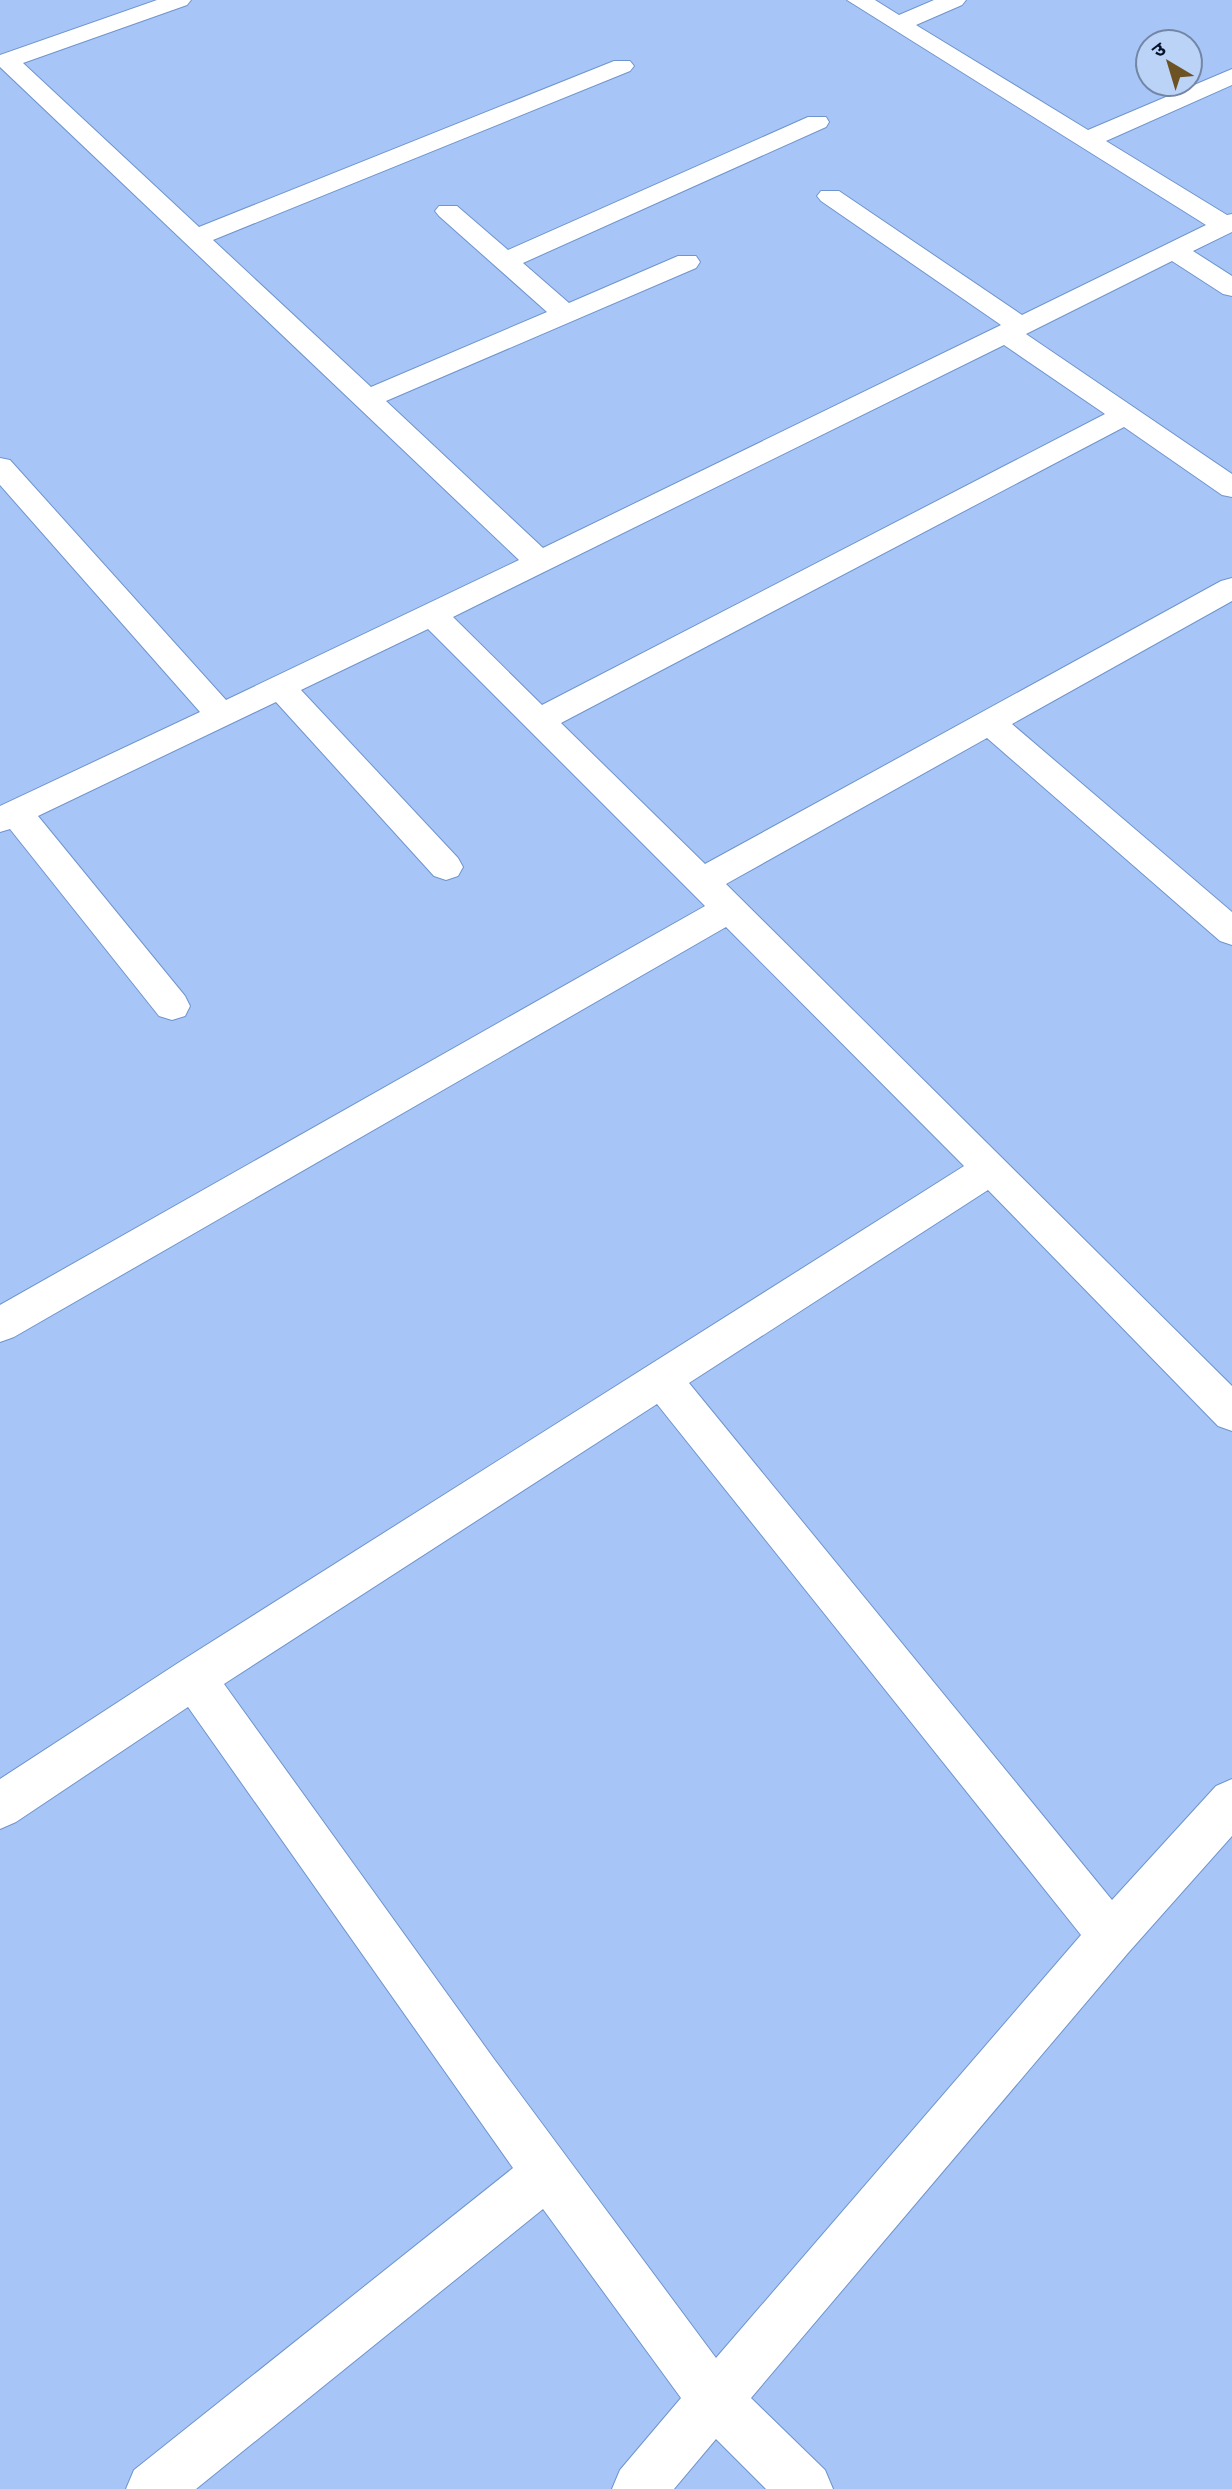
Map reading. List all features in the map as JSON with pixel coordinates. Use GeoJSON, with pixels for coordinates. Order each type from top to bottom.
{"type":"FeatureCollection","features":[{"type":"Feature","properties":{"kind":"street"},"geometry":{"type":"LineString","coordinates":[[178,0],[3,62],[540,562]]}},
{"type":"Feature","properties":{"kind":"street"},"geometry":{"type":"LineString","coordinates":[[859,0],[1228,223]]}},
{"type":"Feature","properties":{"kind":"street"},"geometry":{"type":"LineString","coordinates":[[898,24],[954,0]]}},
{"type":"Feature","properties":{"kind":"street"},"geometry":{"type":"LineString","coordinates":[[195,238],[622,66]]}},
{"type":"Feature","properties":{"kind":"street"},"geometry":{"type":"LineString","coordinates":[[1087,140],[1232,76]]}},
{"type":"Feature","properties":{"kind":"street"},"geometry":{"type":"LineString","coordinates":[[505,261],[817,122]]}},
{"type":"Feature","properties":{"kind":"street"},"geometry":{"type":"LineString","coordinates":[[830,196],[1125,415],[1232,488]]}},
{"type":"Feature","properties":{"kind":"street"},"geometry":{"type":"LineString","coordinates":[[448,212],[566,314]]}},
{"type":"Feature","properties":{"kind":"street"},"geometry":{"type":"LineString","coordinates":[[172,1006],[8,816],[432,615],[1014,331],[1228,223]]}},
{"type":"Feature","properties":{"kind":"street"},"geometry":{"type":"LineString","coordinates":[[1174,251],[1232,288]]}},
{"type":"Feature","properties":{"kind":"street"},"geometry":{"type":"LineString","coordinates":[[367,399],[687,262]]}},
{"type":"Feature","properties":{"kind":"street"},"geometry":{"type":"LineString","coordinates":[[537,721],[1125,415]]}},
{"type":"Feature","properties":{"kind":"street"},"geometry":{"type":"LineString","coordinates":[[0,467],[11,498],[221,715]]}},
{"type":"Feature","properties":{"kind":"street"},"geometry":{"type":"LineString","coordinates":[[701,882],[1232,588]]}},
{"type":"Feature","properties":{"kind":"street"},"geometry":{"type":"LineString","coordinates":[[432,615],[727,910],[991,1168],[1232,1413]]}},
{"type":"Feature","properties":{"kind":"street"},"geometry":{"type":"LineString","coordinates":[[280,687],[446,867]]}},
{"type":"Feature","properties":{"kind":"street"},"geometry":{"type":"LineString","coordinates":[[990,723],[1232,932]]}},
{"type":"Feature","properties":{"kind":"street"},"geometry":{"type":"LineString","coordinates":[[0,1325],[727,910]]}},
{"type":"Feature","properties":{"kind":"street"},"geometry":{"type":"LineString","coordinates":[[0,1806],[194,1678],[991,1168]]}},
{"type":"Feature","properties":{"kind":"street"},"geometry":{"type":"LineString","coordinates":[[661,1379],[1111,1936]]}},
{"type":"Feature","properties":{"kind":"street"},"geometry":{"type":"LineString","coordinates":[[194,1678],[547,2173],[716,2402],[766,2457],[806,2489]]}},
{"type":"Feature","properties":{"kind":"street"},"geometry":{"type":"LineString","coordinates":[[639,2489],[1111,1936],[1232,1802]]}},
{"type":"Feature","properties":{"kind":"street"},"geometry":{"type":"LineString","coordinates":[[153,2489],[547,2173]]}}]}
